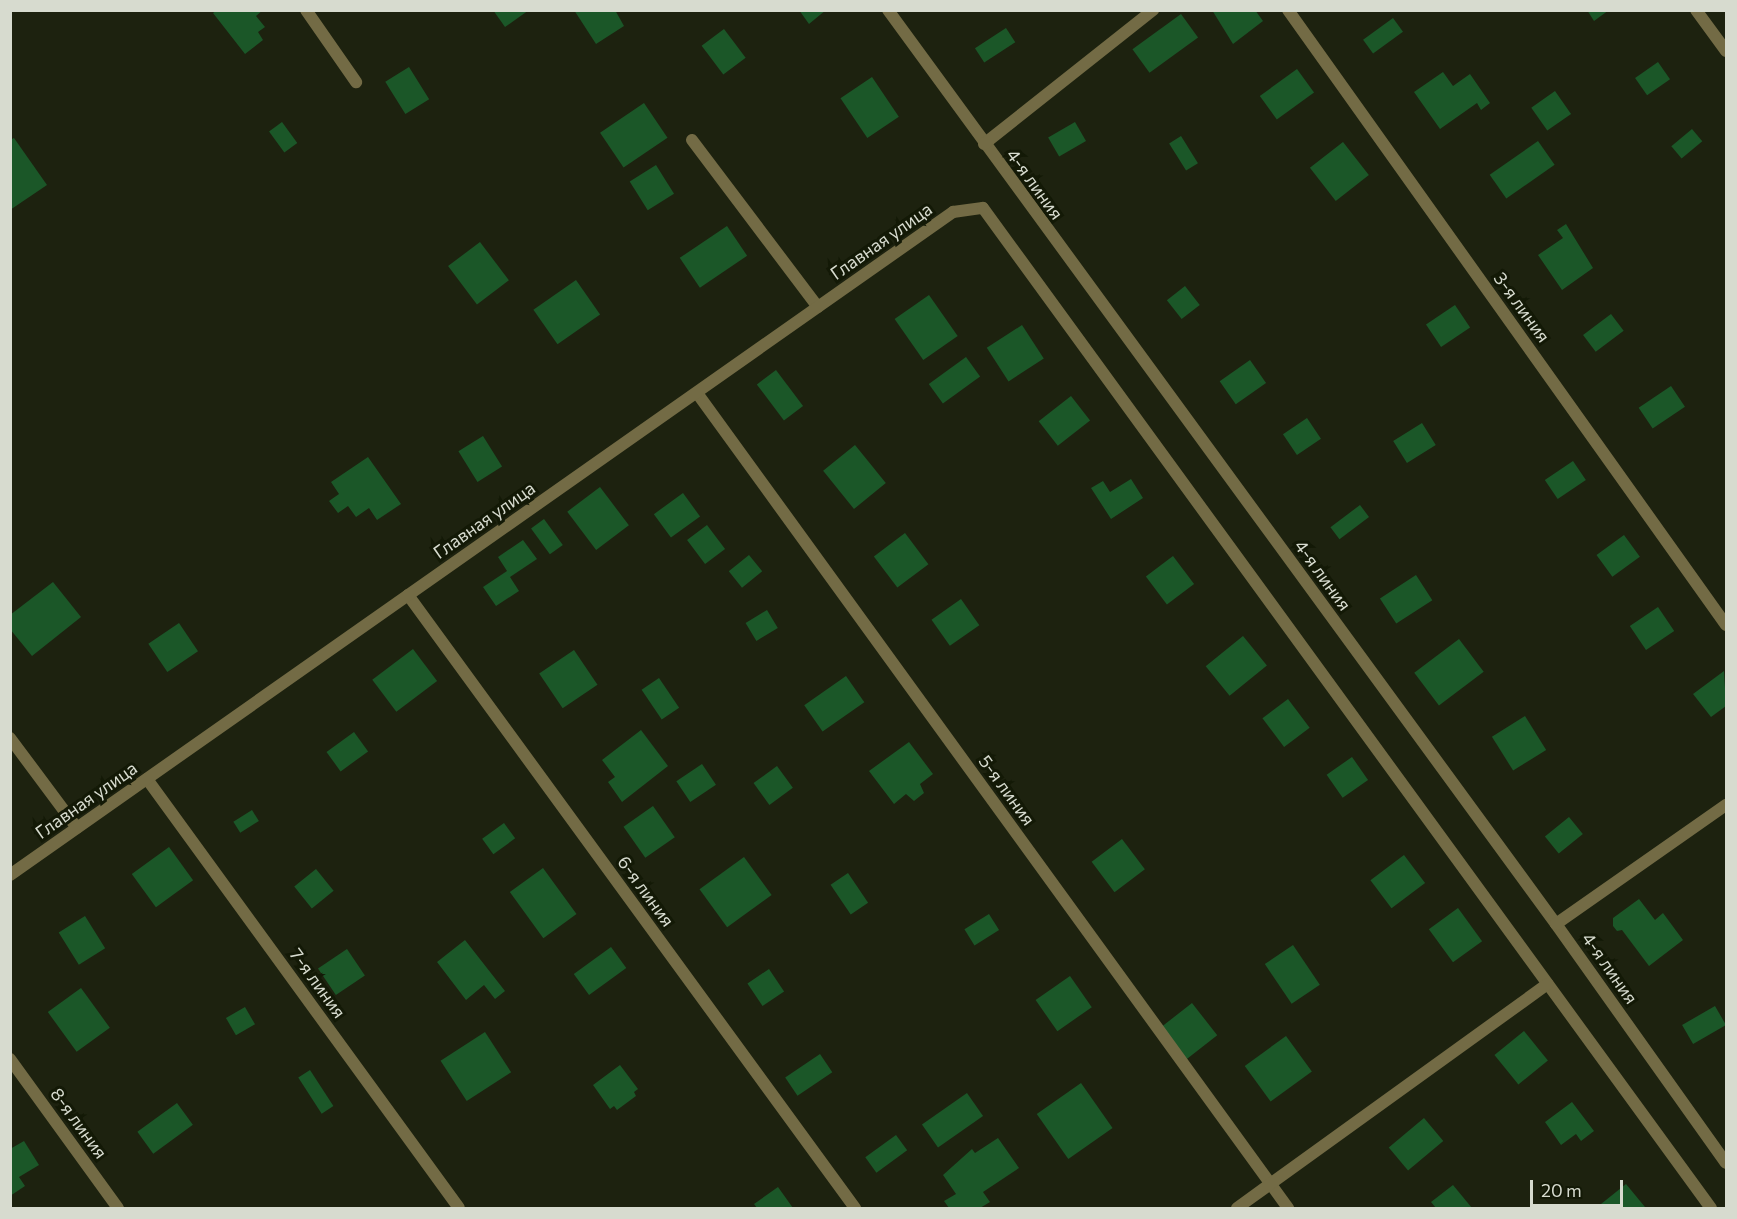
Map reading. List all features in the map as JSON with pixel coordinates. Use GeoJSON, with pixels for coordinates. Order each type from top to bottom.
{"type":"FeatureCollection","features":[{"type":"Feature","properties":{"kind":"street"},"geometry":{"type":"LineString","coordinates":[[306,10],[356,82]]}},
{"type":"Feature","properties":{"kind":"street","name":"4-я линия"},"geometry":{"type":"LineString","coordinates":[[888,10],[1556,924],[1726,1163]]}},
{"type":"Feature","properties":{"kind":"street"},"geometry":{"type":"LineString","coordinates":[[984,144],[1154,10]]}},
{"type":"Feature","properties":{"kind":"street","name":"3-я линия"},"geometry":{"type":"LineString","coordinates":[[1288,10],[1726,624]]}},
{"type":"Feature","properties":{"kind":"street"},"geometry":{"type":"LineString","coordinates":[[1696,10],[1726,51]]}},
{"type":"Feature","properties":{"kind":"street"},"geometry":{"type":"LineString","coordinates":[[692,140],[818,308]]}},
{"type":"Feature","properties":{"kind":"street","name":"Главная улица"},"geometry":{"type":"LineString","coordinates":[[10,875],[953,212],[983,208],[1548,984]]}},
{"type":"Feature","properties":{"kind":"street","name":"5-я линия"},"geometry":{"type":"LineString","coordinates":[[697,393],[1288,1209]]}},
{"type":"Feature","properties":{"kind":"street","name":"6-я линия"},"geometry":{"type":"LineString","coordinates":[[408,595],[855,1209]]}},
{"type":"Feature","properties":{"kind":"street"},"geometry":{"type":"LineString","coordinates":[[10,738],[77,828]]}},
{"type":"Feature","properties":{"kind":"street","name":"7-я линия"},"geometry":{"type":"LineString","coordinates":[[147,779],[459,1209]]}},
{"type":"Feature","properties":{"kind":"street"},"geometry":{"type":"LineString","coordinates":[[1556,924],[1726,805]]}},
{"type":"Feature","properties":{"kind":"street"},"geometry":{"type":"LineString","coordinates":[[1237,1209],[1272,1186],[1548,984],[1711,1209]]}},
{"type":"Feature","properties":{"kind":"street","name":"8-я линия"},"geometry":{"type":"LineString","coordinates":[[10,1059],[118,1209]]}},
{"type":"Feature","properties":{"kind":"building"},"geometry":{"type":"Polygon","coordinates":[[[217,10],[263,10],[256,16],[265,27],[258,32],[263,40],[245,54],[213,13],[217,10]]]}},
{"type":"Feature","properties":{"kind":"building"},"geometry":{"type":"Polygon","coordinates":[[[493,10],[529,10],[505,27],[493,10]]]}},
{"type":"Feature","properties":{"kind":"building"},"geometry":{"type":"Polygon","coordinates":[[[574,10],[615,10],[624,26],[596,44],[574,10]]]}},
{"type":"Feature","properties":{"kind":"building"},"geometry":{"type":"Polygon","coordinates":[[[799,10],[826,10],[809,24],[799,10]]]}},
{"type":"Feature","properties":{"kind":"building"},"geometry":{"type":"Polygon","coordinates":[[[1212,10],[1255,10],[1263,21],[1233,44],[1212,10]]]}},
{"type":"Feature","properties":{"kind":"building"},"geometry":{"type":"Polygon","coordinates":[[[1587,10],[1609,10],[1594,21],[1587,10]]]}},
{"type":"Feature","properties":{"kind":"building"},"geometry":{"type":"Polygon","coordinates":[[[1181,14],[1198,37],[1150,73],[1132,49],[1181,14]]]}},
{"type":"Feature","properties":{"kind":"building"},"geometry":{"type":"Polygon","coordinates":[[[1393,18],[1403,32],[1373,54],[1363,40],[1393,18]]]}},
{"type":"Feature","properties":{"kind":"building"},"geometry":{"type":"Polygon","coordinates":[[[1006,28],[1015,42],[984,62],[975,48],[1006,28]]]}},
{"type":"Feature","properties":{"kind":"building"},"geometry":{"type":"Polygon","coordinates":[[[724,29],[746,58],[723,75],[702,46],[724,29]]]}},
{"type":"Feature","properties":{"kind":"building"},"geometry":{"type":"Polygon","coordinates":[[[1658,62],[1670,79],[1647,95],[1635,78],[1658,62]]]}},
{"type":"Feature","properties":{"kind":"building"},"geometry":{"type":"Polygon","coordinates":[[[409,67],[429,99],[405,114],[385,82],[409,67]]]}},
{"type":"Feature","properties":{"kind":"building"},"geometry":{"type":"Polygon","coordinates":[[[1297,69],[1314,92],[1277,119],[1260,96],[1297,69]]]}},
{"type":"Feature","properties":{"kind":"building"},"geometry":{"type":"Polygon","coordinates":[[[1443,72],[1453,86],[1470,74],[1490,103],[1481,110],[1477,103],[1440,129],[1414,92],[1443,72]]]}},
{"type":"Feature","properties":{"kind":"building"},"geometry":{"type":"Polygon","coordinates":[[[872,77],[899,117],[867,138],[840,98],[872,77]]]}},
{"type":"Feature","properties":{"kind":"building"},"geometry":{"type":"Polygon","coordinates":[[[1555,91],[1571,114],[1547,131],[1531,108],[1555,91]]]}},
{"type":"Feature","properties":{"kind":"building"},"geometry":{"type":"Polygon","coordinates":[[[644,103],[667,138],[624,167],[600,133],[644,103]]]}},
{"type":"Feature","properties":{"kind":"building"},"geometry":{"type":"Polygon","coordinates":[[[282,122],[297,143],[284,152],[269,131],[282,122]]]}},
{"type":"Feature","properties":{"kind":"building"},"geometry":{"type":"Polygon","coordinates":[[[1075,122],[1086,141],[1059,157],[1048,138],[1075,122]]]}},
{"type":"Feature","properties":{"kind":"building"},"geometry":{"type":"Polygon","coordinates":[[[1692,129],[1702,141],[1682,159],[1671,146],[1692,129]]]}},
{"type":"Feature","properties":{"kind":"building"},"geometry":{"type":"Polygon","coordinates":[[[1181,136],[1198,163],[1186,171],[1169,143],[1181,136]]]}},
{"type":"Feature","properties":{"kind":"building"},"geometry":{"type":"Polygon","coordinates":[[[14,138],[47,185],[10,210],[10,140],[14,138]]]}},
{"type":"Feature","properties":{"kind":"building"},"geometry":{"type":"Polygon","coordinates":[[[1538,141],[1555,165],[1506,199],[1490,175],[1538,141]]]}},
{"type":"Feature","properties":{"kind":"building"},"geometry":{"type":"Polygon","coordinates":[[[1343,142],[1369,175],[1336,201],[1310,168],[1343,142]]]}},
{"type":"Feature","properties":{"kind":"building"},"geometry":{"type":"Polygon","coordinates":[[[656,165],[674,194],[648,210],[630,181],[656,165]]]}},
{"type":"Feature","properties":{"kind":"building"},"geometry":{"type":"Polygon","coordinates":[[[1566,224],[1593,268],[1562,290],[1538,255],[1563,238],[1557,230],[1566,224]]]}},
{"type":"Feature","properties":{"kind":"building"},"geometry":{"type":"Polygon","coordinates":[[[727,226],[747,256],[700,288],[680,258],[727,226]]]}},
{"type":"Feature","properties":{"kind":"building"},"geometry":{"type":"Polygon","coordinates":[[[480,242],[509,280],[477,304],[448,266],[480,242]]]}},
{"type":"Feature","properties":{"kind":"building"},"geometry":{"type":"Polygon","coordinates":[[[576,280],[600,314],[557,344],[533,310],[576,280]]]}},
{"type":"Feature","properties":{"kind":"building"},"geometry":{"type":"Polygon","coordinates":[[[1185,286],[1200,305],[1182,319],[1167,300],[1185,286]]]}},
{"type":"Feature","properties":{"kind":"building"},"geometry":{"type":"Polygon","coordinates":[[[929,295],[958,336],[923,360],[895,319],[929,295]]]}},
{"type":"Feature","properties":{"kind":"building"},"geometry":{"type":"Polygon","coordinates":[[[1455,305],[1470,327],[1441,347],[1426,325],[1455,305]]]}},
{"type":"Feature","properties":{"kind":"building"},"geometry":{"type":"Polygon","coordinates":[[[1611,314],[1624,331],[1596,352],[1583,335],[1611,314]]]}},
{"type":"Feature","properties":{"kind":"building"},"geometry":{"type":"Polygon","coordinates":[[[1022,325],[1044,359],[1009,381],[987,348],[1022,325]]]}},
{"type":"Feature","properties":{"kind":"building"},"geometry":{"type":"Polygon","coordinates":[[[966,357],[980,376],[943,403],[929,384],[966,357]]]}},
{"type":"Feature","properties":{"kind":"building"},"geometry":{"type":"Polygon","coordinates":[[[1250,360],[1266,383],[1236,404],[1220,381],[1250,360]]]}},
{"type":"Feature","properties":{"kind":"building"},"geometry":{"type":"Polygon","coordinates":[[[776,370],[803,406],[784,420],[757,384],[776,370]]]}},
{"type":"Feature","properties":{"kind":"building"},"geometry":{"type":"Polygon","coordinates":[[[1671,386],[1685,407],[1653,429],[1639,408],[1671,386]]]}},
{"type":"Feature","properties":{"kind":"building"},"geometry":{"type":"Polygon","coordinates":[[[1071,396],[1090,420],[1058,446],[1039,421],[1071,396]]]}},
{"type":"Feature","properties":{"kind":"building"},"geometry":{"type":"Polygon","coordinates":[[[1307,418],[1321,439],[1297,455],[1283,434],[1307,418]]]}},
{"type":"Feature","properties":{"kind":"building"},"geometry":{"type":"Polygon","coordinates":[[[1422,423],[1436,445],[1407,463],[1393,441],[1422,423]]]}},
{"type":"Feature","properties":{"kind":"building"},"geometry":{"type":"Polygon","coordinates":[[[483,436],[502,467],[477,482],[458,451],[483,436]]]}},
{"type":"Feature","properties":{"kind":"building"},"geometry":{"type":"Polygon","coordinates":[[[855,445],[886,483],[854,509],[823,471],[855,445]]]}},
{"type":"Feature","properties":{"kind":"building"},"geometry":{"type":"Polygon","coordinates":[[[368,457],[401,504],[377,520],[369,508],[356,517],[348,506],[338,513],[329,501],[339,494],[331,482],[368,457]]]}},
{"type":"Feature","properties":{"kind":"building"},"geometry":{"type":"Polygon","coordinates":[[[1573,461],[1586,480],[1558,499],[1545,480],[1573,461]]]}},
{"type":"Feature","properties":{"kind":"building"},"geometry":{"type":"Polygon","coordinates":[[[1131,479],[1143,498],[1111,519],[1091,488],[1103,481],[1110,492],[1131,479]]]}},
{"type":"Feature","properties":{"kind":"building"},"geometry":{"type":"Polygon","coordinates":[[[600,487],[629,525],[596,550],[567,512],[600,487]]]}},
{"type":"Feature","properties":{"kind":"building"},"geometry":{"type":"Polygon","coordinates":[[[683,493],[700,516],[671,538],[654,514],[683,493]]]}},
{"type":"Feature","properties":{"kind":"building"},"geometry":{"type":"Polygon","coordinates":[[[1360,505],[1369,517],[1339,539],[1330,527],[1360,505]]]}},
{"type":"Feature","properties":{"kind":"building"},"geometry":{"type":"Polygon","coordinates":[[[544,519],[563,545],[550,554],[531,528],[544,519]]]}},
{"type":"Feature","properties":{"kind":"building"},"geometry":{"type":"Polygon","coordinates":[[[707,525],[725,549],[705,564],[687,540],[707,525]]]}},
{"type":"Feature","properties":{"kind":"building"},"geometry":{"type":"Polygon","coordinates":[[[905,533],[928,564],[897,588],[874,556],[905,533]]]}},
{"type":"Feature","properties":{"kind":"building"},"geometry":{"type":"Polygon","coordinates":[[[1624,535],[1640,557],[1612,577],[1596,555],[1624,535]]]}},
{"type":"Feature","properties":{"kind":"building"},"geometry":{"type":"Polygon","coordinates":[[[523,540],[537,559],[510,577],[519,591],[496,606],[483,587],[507,571],[498,557],[523,540]]]}},
{"type":"Feature","properties":{"kind":"building"},"geometry":{"type":"Polygon","coordinates":[[[749,555],[762,571],[742,588],[729,571],[749,555]]]}},
{"type":"Feature","properties":{"kind":"building"},"geometry":{"type":"Polygon","coordinates":[[[1173,556],[1194,584],[1167,604],[1146,576],[1173,556]]]}},
{"type":"Feature","properties":{"kind":"building"},"geometry":{"type":"Polygon","coordinates":[[[1416,575],[1432,600],[1396,624],[1380,598],[1416,575]]]}},
{"type":"Feature","properties":{"kind":"building"},"geometry":{"type":"Polygon","coordinates":[[[53,582],[81,617],[32,656],[10,629],[10,615],[53,582]]]}},
{"type":"Feature","properties":{"kind":"building"},"geometry":{"type":"Polygon","coordinates":[[[961,599],[979,625],[950,646],[932,620],[961,599]]]}},
{"type":"Feature","properties":{"kind":"building"},"geometry":{"type":"Polygon","coordinates":[[[1658,607],[1674,631],[1646,650],[1630,626],[1658,607]]]}},
{"type":"Feature","properties":{"kind":"building"},"geometry":{"type":"Polygon","coordinates":[[[767,610],[778,628],[756,641],[746,623],[767,610]]]}},
{"type":"Feature","properties":{"kind":"building"},"geometry":{"type":"Polygon","coordinates":[[[179,623],[198,651],[167,672],[148,644],[179,623]]]}},
{"type":"Feature","properties":{"kind":"building"},"geometry":{"type":"Polygon","coordinates":[[[1243,636],[1267,666],[1230,696],[1206,666],[1243,636]]]}},
{"type":"Feature","properties":{"kind":"building"},"geometry":{"type":"Polygon","coordinates":[[[1459,639],[1484,672],[1439,705],[1414,673],[1459,639]]]}},
{"type":"Feature","properties":{"kind":"building"},"geometry":{"type":"Polygon","coordinates":[[[413,649],[437,681],[396,712],[372,680],[413,649]]]}},
{"type":"Feature","properties":{"kind":"building"},"geometry":{"type":"Polygon","coordinates":[[[574,650],[597,685],[563,708],[539,673],[574,650]]]}},
{"type":"Feature","properties":{"kind":"building"},"geometry":{"type":"Polygon","coordinates":[[[1724,671],[1726,706],[1711,717],[1693,694],[1724,671]]]}},
{"type":"Feature","properties":{"kind":"building"},"geometry":{"type":"Polygon","coordinates":[[[846,676],[864,702],[823,731],[804,705],[846,676]]]}},
{"type":"Feature","properties":{"kind":"building"},"geometry":{"type":"Polygon","coordinates":[[[659,678],[679,708],[662,720],[642,690],[659,678]]]}},
{"type":"Feature","properties":{"kind":"building"},"geometry":{"type":"Polygon","coordinates":[[[1288,699],[1310,728],[1284,747],[1262,718],[1288,699]]]}},
{"type":"Feature","properties":{"kind":"building"},"geometry":{"type":"Polygon","coordinates":[[[1525,716],[1546,750],[1513,771],[1492,737],[1525,716]]]}},
{"type":"Feature","properties":{"kind":"building"},"geometry":{"type":"Polygon","coordinates":[[[641,730],[668,766],[622,802],[608,782],[615,777],[602,760],[641,730]]]}},
{"type":"Feature","properties":{"kind":"building"},"geometry":{"type":"Polygon","coordinates":[[[354,732],[368,751],[341,771],[326,752],[354,732]]]}},
{"type":"Feature","properties":{"kind":"building"},"geometry":{"type":"Polygon","coordinates":[[[909,742],[933,774],[920,784],[924,793],[914,801],[906,794],[894,804],[869,771],[909,742]]]}},
{"type":"Feature","properties":{"kind":"building"},"geometry":{"type":"Polygon","coordinates":[[[1352,757],[1368,780],[1343,798],[1327,775],[1352,757]]]}},
{"type":"Feature","properties":{"kind":"building"},"geometry":{"type":"Polygon","coordinates":[[[702,764],[716,785],[690,802],[676,781],[702,764]]]}},
{"type":"Feature","properties":{"kind":"building"},"geometry":{"type":"Polygon","coordinates":[[[777,766],[793,788],[769,805],[754,783],[777,766]]]}},
{"type":"Feature","properties":{"kind":"building"},"geometry":{"type":"Polygon","coordinates":[[[653,806],[675,837],[645,858],[624,827],[653,806]]]}},
{"type":"Feature","properties":{"kind":"building"},"geometry":{"type":"Polygon","coordinates":[[[252,810],[259,821],[240,833],[233,822],[252,810]]]}},
{"type":"Feature","properties":{"kind":"building"},"geometry":{"type":"Polygon","coordinates":[[[1569,817],[1583,834],[1559,854],[1545,837],[1569,817]]]}},
{"type":"Feature","properties":{"kind":"building"},"geometry":{"type":"Polygon","coordinates":[[[504,823],[515,838],[493,854],[482,839],[504,823]]]}},
{"type":"Feature","properties":{"kind":"building"},"geometry":{"type":"Polygon","coordinates":[[[1122,839],[1145,869],[1115,892],[1092,862],[1122,839]]]}},
{"type":"Feature","properties":{"kind":"building"},"geometry":{"type":"Polygon","coordinates":[[[169,847],[193,880],[156,907],[132,874],[169,847]]]}},
{"type":"Feature","properties":{"kind":"building"},"geometry":{"type":"Polygon","coordinates":[[[1404,855],[1425,883],[1392,908],[1370,880],[1404,855]]]}},
{"type":"Feature","properties":{"kind":"building"},"geometry":{"type":"Polygon","coordinates":[[[744,857],[772,895],[727,927],[700,889],[744,857]]]}},
{"type":"Feature","properties":{"kind":"building"},"geometry":{"type":"Polygon","coordinates":[[[543,868],[577,914],[543,938],[510,892],[543,868]]]}},
{"type":"Feature","properties":{"kind":"building"},"geometry":{"type":"Polygon","coordinates":[[[316,869],[334,891],[312,908],[294,887],[316,869]]]}},
{"type":"Feature","properties":{"kind":"building"},"geometry":{"type":"Polygon","coordinates":[[[848,873],[868,903],[851,915],[831,885],[848,873]]]}},
{"type":"Feature","properties":{"kind":"building"},"geometry":{"type":"Polygon","coordinates":[[[1639,899],[1655,920],[1663,913],[1683,940],[1649,966],[1622,930],[1617,931],[1613,926],[1613,918],[1639,899]]]}},
{"type":"Feature","properties":{"kind":"building"},"geometry":{"type":"Polygon","coordinates":[[[1458,908],[1482,941],[1453,962],[1429,929],[1458,908]]]}},
{"type":"Feature","properties":{"kind":"building"},"geometry":{"type":"Polygon","coordinates":[[[989,914],[999,930],[974,945],[964,929],[989,914]]]}},
{"type":"Feature","properties":{"kind":"building"},"geometry":{"type":"Polygon","coordinates":[[[85,916],[105,948],[79,965],[59,932],[85,916]]]}},
{"type":"Feature","properties":{"kind":"building"},"geometry":{"type":"Polygon","coordinates":[[[465,940],[505,991],[495,999],[484,985],[466,1000],[437,962],[465,940]]]}},
{"type":"Feature","properties":{"kind":"building"},"geometry":{"type":"Polygon","coordinates":[[[1293,945],[1320,985],[1292,1004],[1265,964],[1293,945]]]}},
{"type":"Feature","properties":{"kind":"building"},"geometry":{"type":"Polygon","coordinates":[[[611,947],[626,968],[589,995],[574,974],[611,947]]]}},
{"type":"Feature","properties":{"kind":"building"},"geometry":{"type":"Polygon","coordinates":[[[347,949],[365,976],[336,995],[318,969],[347,949]]]}},
{"type":"Feature","properties":{"kind":"building"},"geometry":{"type":"Polygon","coordinates":[[[769,969],[784,991],[763,1006],[747,984],[769,969]]]}},
{"type":"Feature","properties":{"kind":"building"},"geometry":{"type":"Polygon","coordinates":[[[1070,976],[1092,1007],[1057,1031],[1036,1000],[1070,976]]]}},
{"type":"Feature","properties":{"kind":"building"},"geometry":{"type":"Polygon","coordinates":[[[81,988],[110,1028],[77,1052],[48,1012],[81,988]]]}},
{"type":"Feature","properties":{"kind":"building"},"geometry":{"type":"Polygon","coordinates":[[[1192,1003],[1217,1035],[1187,1059],[1161,1027],[1192,1003]]]}},
{"type":"Feature","properties":{"kind":"building"},"geometry":{"type":"Polygon","coordinates":[[[1715,1006],[1726,1025],[1693,1044],[1682,1025],[1715,1006]]]}},
{"type":"Feature","properties":{"kind":"building"},"geometry":{"type":"Polygon","coordinates":[[[245,1007],[255,1024],[236,1035],[226,1018],[245,1007]]]}},
{"type":"Feature","properties":{"kind":"building"},"geometry":{"type":"Polygon","coordinates":[[[1524,1031],[1548,1061],[1518,1084],[1494,1055],[1524,1031]]]}},
{"type":"Feature","properties":{"kind":"building"},"geometry":{"type":"Polygon","coordinates":[[[485,1032],[511,1072],[467,1101],[441,1061],[485,1032]]]}},
{"type":"Feature","properties":{"kind":"building"},"geometry":{"type":"Polygon","coordinates":[[[1286,1036],[1312,1072],[1271,1102],[1245,1066],[1286,1036]]]}},
{"type":"Feature","properties":{"kind":"building"},"geometry":{"type":"Polygon","coordinates":[[[820,1054],[832,1072],[797,1096],[785,1077],[820,1054]]]}},
{"type":"Feature","properties":{"kind":"building"},"geometry":{"type":"Polygon","coordinates":[[[620,1065],[638,1089],[634,1092],[636,1096],[617,1110],[614,1106],[610,1109],[593,1085],[620,1065]]]}},
{"type":"Feature","properties":{"kind":"building"},"geometry":{"type":"Polygon","coordinates":[[[310,1070],[333,1106],[322,1114],[298,1078],[310,1070]]]}},
{"type":"Feature","properties":{"kind":"building"},"geometry":{"type":"Polygon","coordinates":[[[1081,1083],[1113,1128],[1068,1159],[1037,1114],[1081,1083]]]}},
{"type":"Feature","properties":{"kind":"building"},"geometry":{"type":"Polygon","coordinates":[[[967,1093],[983,1116],[938,1147],[922,1125],[967,1093]]]}},
{"type":"Feature","properties":{"kind":"building"},"geometry":{"type":"Polygon","coordinates":[[[1572,1102],[1594,1131],[1581,1141],[1576,1134],[1561,1145],[1545,1122],[1572,1102]]]}},
{"type":"Feature","properties":{"kind":"building"},"geometry":{"type":"Polygon","coordinates":[[[177,1103],[193,1125],[153,1154],[137,1132],[177,1103]]]}},
{"type":"Feature","properties":{"kind":"building"},"geometry":{"type":"Polygon","coordinates":[[[1424,1118],[1443,1141],[1408,1171],[1389,1148],[1424,1118]]]}},
{"type":"Feature","properties":{"kind":"building"},"geometry":{"type":"Polygon","coordinates":[[[896,1135],[907,1150],[876,1173],[865,1157],[896,1135]]]}},
{"type":"Feature","properties":{"kind":"building"},"geometry":{"type":"Polygon","coordinates":[[[998,1138],[1019,1168],[983,1192],[990,1202],[980,1208],[949,1208],[944,1201],[956,1194],[943,1175],[972,1149],[975,1153],[998,1138]]]}},
{"type":"Feature","properties":{"kind":"building"},"geometry":{"type":"Polygon","coordinates":[[[24,1141],[39,1165],[19,1177],[25,1186],[10,1196],[10,1149],[24,1141]]]}},
{"type":"Feature","properties":{"kind":"building"},"geometry":{"type":"Polygon","coordinates":[[[1626,1184],[1645,1207],[1596,1208],[1626,1184]]]}},
{"type":"Feature","properties":{"kind":"building"},"geometry":{"type":"Polygon","coordinates":[[[1453,1185],[1472,1208],[1436,1208],[1431,1202],[1453,1185]]]}},
{"type":"Feature","properties":{"kind":"building"},"geometry":{"type":"Polygon","coordinates":[[[778,1187],[793,1208],[757,1208],[754,1204],[778,1187]]]}}]}
